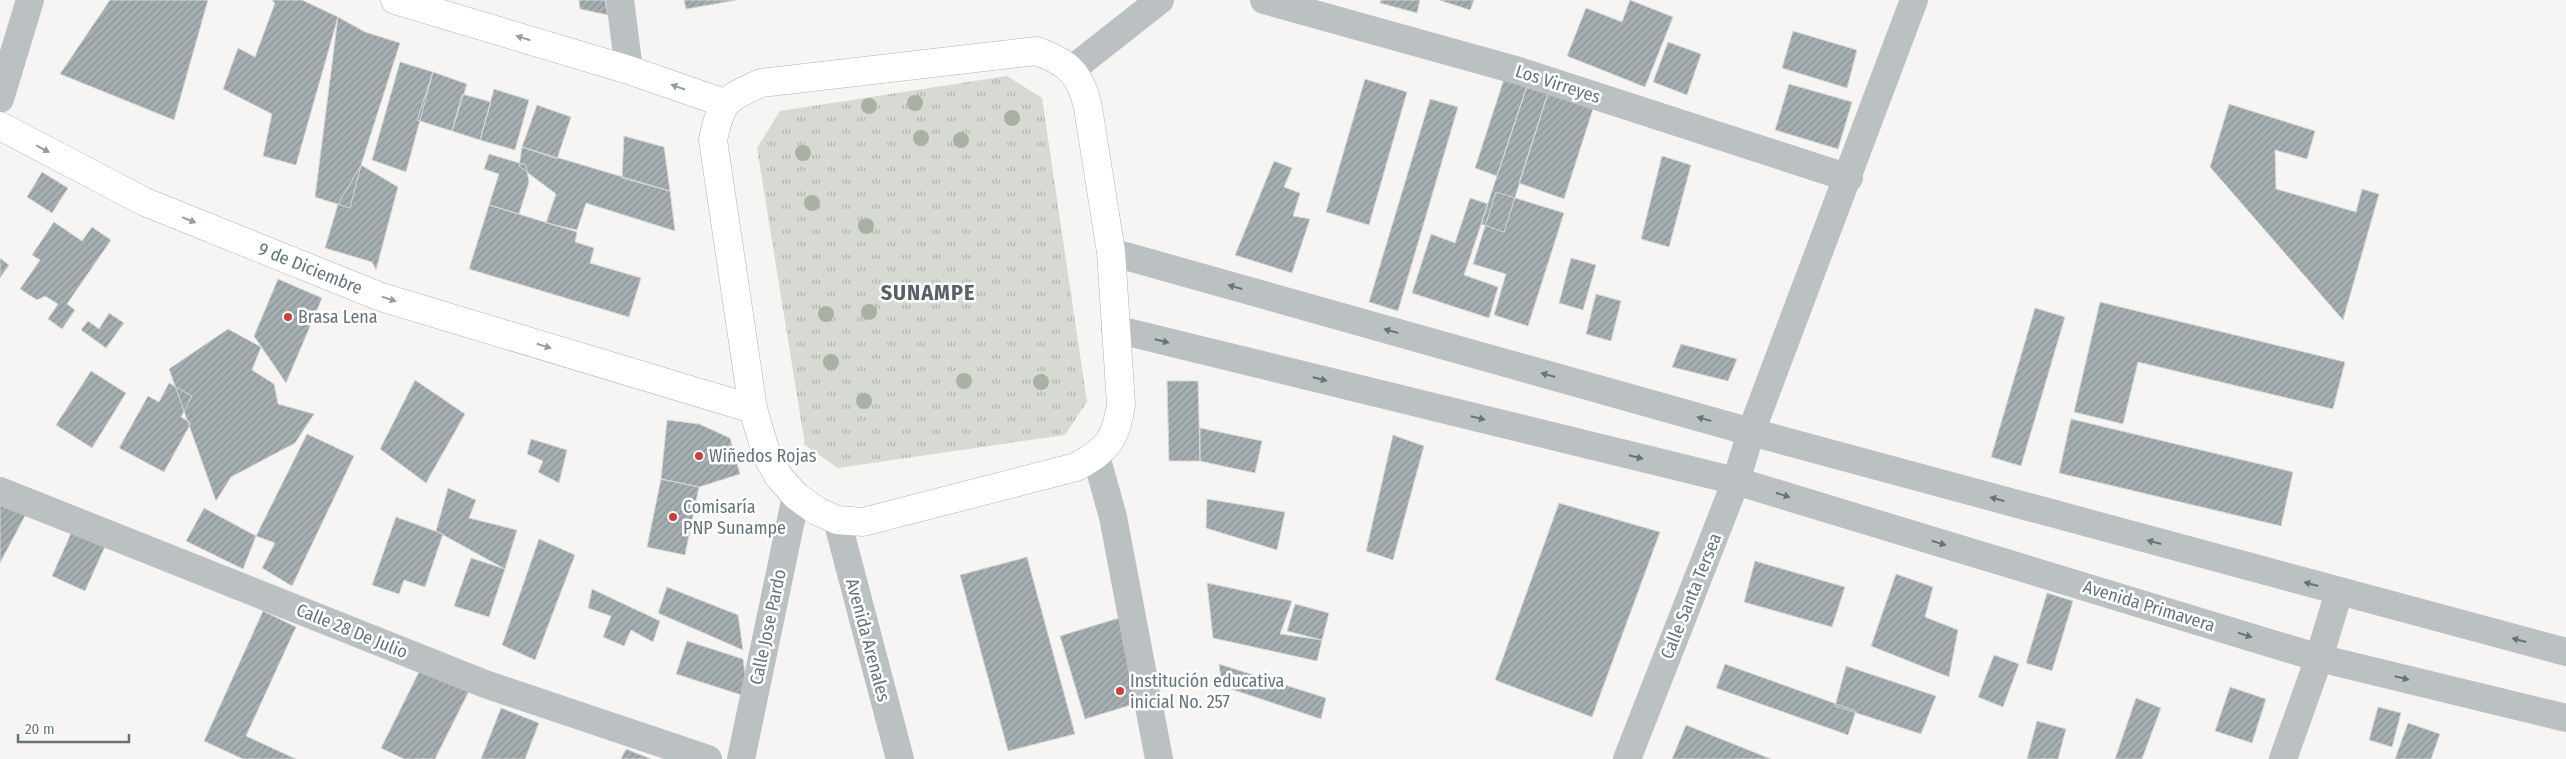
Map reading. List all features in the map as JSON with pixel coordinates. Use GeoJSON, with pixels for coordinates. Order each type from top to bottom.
{"type":"FeatureCollection","features":[{"type":"Feature","properties":{"kind":"main road"},"geometry":{"type":"LineString","coordinates":[[395,0],[629,70],[724,103]]}},
{"type":"Feature","properties":{"kind":"main road"},"geometry":{"type":"LineString","coordinates":[[1036,51],[1058,58],[1071,70],[1084,88],[1111,252],[1121,404],[1118,426],[1111,442],[1096,456],[1076,467],[863,522],[837,520],[816,511],[796,496],[778,477],[767,456],[753,409],[713,140],[724,103],[740,92],[761,83],[1036,51]]}},
{"type":"Feature","properties":{"kind":"main road","name":"9 de Diciembre"},"geometry":{"type":"LineString","coordinates":[[0,126],[146,202],[381,297],[753,409]]}},
{"type":"Feature","properties":{"kind":"street"},"geometry":{"type":"LineString","coordinates":[[0,99],[30,0]]}},
{"type":"Feature","properties":{"kind":"street"},"geometry":{"type":"LineString","coordinates":[[620,0],[629,70]]}},
{"type":"Feature","properties":{"kind":"street"},"geometry":{"type":"LineString","coordinates":[[1071,70],[1160,0]]}},
{"type":"Feature","properties":{"kind":"street","name":"Los Virreyes"},"geometry":{"type":"LineString","coordinates":[[1264,0],[1519,71],[1848,178]]}},
{"type":"Feature","properties":{"kind":"street","name":"Calle Santa Tersea"},"geometry":{"type":"LineString","coordinates":[[1627,759],[1736,481],[1751,432],[1914,0]]}},
{"type":"Feature","properties":{"kind":"street"},"geometry":{"type":"LineString","coordinates":[[1111,252],[1751,432],[2566,652]]}},
{"type":"Feature","properties":{"kind":"street","name":"Avenida Primavera"},"geometry":{"type":"LineString","coordinates":[[1115,329],[1736,481],[2319,658],[2566,718]]}},
{"type":"Feature","properties":{"kind":"street"},"geometry":{"type":"LineString","coordinates":[[1096,456],[1113,517],[1159,759]]}},
{"type":"Feature","properties":{"kind":"street","name":"Calle 28 De Julio"},"geometry":{"type":"LineString","coordinates":[[0,491],[485,684],[708,759]]}},
{"type":"Feature","properties":{"kind":"street","name":"Calle Jose Pardo"},"geometry":{"type":"LineString","coordinates":[[740,759],[796,496]]}},
{"type":"Feature","properties":{"kind":"street","name":"Avenida Arenales"},"geometry":{"type":"LineString","coordinates":[[837,520],[900,759]]}},
{"type":"Feature","properties":{"kind":"street"},"geometry":{"type":"LineString","coordinates":[[2283,759],[2319,658],[2339,592]]}},
{"type":"Feature","properties":{"kind":"green space"},"geometry":{"type":"Polygon","coordinates":[[[1007,76],[1042,98],[1087,402],[1065,435],[838,468],[805,445],[757,148],[780,111],[1007,76]]]}},
{"type":"Feature","properties":{"kind":"building"},"geometry":{"type":"Polygon","coordinates":[[[110,0],[208,0],[174,120],[60,74],[110,0]]]}},
{"type":"Feature","properties":{"kind":"building"},"geometry":{"type":"Polygon","coordinates":[[[271,0],[302,0],[338,17],[296,165],[263,156],[272,114],[223,89],[238,48],[255,57],[275,3],[271,0]]]}},
{"type":"Feature","properties":{"kind":"building"},"geometry":{"type":"Polygon","coordinates":[[[579,0],[605,0],[608,15],[580,9],[579,0]]]}},
{"type":"Feature","properties":{"kind":"building"},"geometry":{"type":"Polygon","coordinates":[[[684,0],[737,0],[686,9],[684,0]]]}},
{"type":"Feature","properties":{"kind":"building"},"geometry":{"type":"Polygon","coordinates":[[[1381,0],[1420,0],[1417,13],[1380,3],[1381,0]]]}},
{"type":"Feature","properties":{"kind":"building"},"geometry":{"type":"Polygon","coordinates":[[[1439,0],[1474,0],[1470,10],[1439,0]]]}},
{"type":"Feature","properties":{"kind":"building"},"geometry":{"type":"Polygon","coordinates":[[[1630,0],[1673,17],[1645,87],[1567,56],[1586,8],[1622,22],[1630,0]]]}},
{"type":"Feature","properties":{"kind":"building"},"geometry":{"type":"Polygon","coordinates":[[[338,17],[365,32],[400,43],[361,165],[350,208],[315,197],[338,17]]]}},
{"type":"Feature","properties":{"kind":"building"},"geometry":{"type":"Polygon","coordinates":[[[1793,31],[1857,50],[1847,88],[1782,68],[1793,31]]]}},
{"type":"Feature","properties":{"kind":"building"},"geometry":{"type":"Polygon","coordinates":[[[1668,42],[1701,54],[1687,95],[1653,82],[1668,42]]]}},
{"type":"Feature","properties":{"kind":"building"},"geometry":{"type":"Polygon","coordinates":[[[400,62],[433,72],[406,172],[372,160],[400,62]]]}},
{"type":"Feature","properties":{"kind":"building"},"geometry":{"type":"Polygon","coordinates":[[[433,72],[467,84],[452,131],[417,120],[433,72]]]}},
{"type":"Feature","properties":{"kind":"building"},"geometry":{"type":"Polygon","coordinates":[[[1365,79],[1407,92],[1369,225],[1326,212],[1365,79]]]}},
{"type":"Feature","properties":{"kind":"building"},"geometry":{"type":"Polygon","coordinates":[[[1504,79],[1527,86],[1497,176],[1475,168],[1504,79]]]}},
{"type":"Feature","properties":{"kind":"building"},"geometry":{"type":"Polygon","coordinates":[[[1789,84],[1852,102],[1838,149],[1775,130],[1789,84]]]}},
{"type":"Feature","properties":{"kind":"building"},"geometry":{"type":"Polygon","coordinates":[[[1527,86],[1548,93],[1504,232],[1481,224],[1527,86]]]}},
{"type":"Feature","properties":{"kind":"building"},"geometry":{"type":"Polygon","coordinates":[[[494,89],[529,100],[515,150],[480,140],[494,89]]]}},
{"type":"Feature","properties":{"kind":"building"},"geometry":{"type":"Polygon","coordinates":[[[1548,93],[1593,109],[1564,199],[1519,183],[1548,93]]]}},
{"type":"Feature","properties":{"kind":"building"},"geometry":{"type":"Polygon","coordinates":[[[462,94],[491,102],[480,140],[452,131],[462,94]]]}},
{"type":"Feature","properties":{"kind":"building"},"geometry":{"type":"Polygon","coordinates":[[[1430,99],[1458,107],[1398,311],[1369,302],[1430,99]]]}},
{"type":"Feature","properties":{"kind":"building"},"geometry":{"type":"Polygon","coordinates":[[[2229,104],[2315,131],[2307,159],[2275,150],[2276,189],[2356,212],[2362,189],[2379,194],[2343,320],[2210,167],[2229,104]]]}},
{"type":"Feature","properties":{"kind":"building"},"geometry":{"type":"Polygon","coordinates":[[[537,105],[571,117],[557,159],[522,147],[537,105]]]}},
{"type":"Feature","properties":{"kind":"building"},"geometry":{"type":"Polygon","coordinates":[[[624,136],[664,147],[670,191],[622,178],[624,136]]]}},
{"type":"Feature","properties":{"kind":"building"},"geometry":{"type":"Polygon","coordinates":[[[522,147],[670,191],[675,231],[586,203],[577,230],[546,223],[556,194],[519,166],[522,147]]]}},
{"type":"Feature","properties":{"kind":"building"},"geometry":{"type":"Polygon","coordinates":[[[489,154],[526,165],[529,182],[519,214],[489,205],[499,174],[484,169],[489,154]]]}},
{"type":"Feature","properties":{"kind":"building"},"geometry":{"type":"Polygon","coordinates":[[[1662,156],[1691,165],[1669,247],[1641,239],[1662,156]]]}},
{"type":"Feature","properties":{"kind":"building"},"geometry":{"type":"Polygon","coordinates":[[[1274,161],[1292,168],[1284,187],[1300,193],[1293,216],[1310,219],[1292,273],[1235,255],[1274,161]]]}},
{"type":"Feature","properties":{"kind":"building"},"geometry":{"type":"Polygon","coordinates":[[[361,165],[398,187],[376,270],[372,262],[325,248],[338,204],[361,165]]]}},
{"type":"Feature","properties":{"kind":"building"},"geometry":{"type":"Polygon","coordinates":[[[42,172],[68,188],[52,213],[27,197],[42,172]]]}},
{"type":"Feature","properties":{"kind":"building"},"geometry":{"type":"Polygon","coordinates":[[[1496,192],[1564,213],[1528,326],[1494,315],[1506,274],[1473,264],[1496,192]]]}},
{"type":"Feature","properties":{"kind":"building"},"geometry":{"type":"Polygon","coordinates":[[[1470,198],[1488,204],[1464,275],[1498,287],[1489,318],[1412,293],[1431,234],[1455,243],[1470,198]]]}},
{"type":"Feature","properties":{"kind":"building"},"geometry":{"type":"Polygon","coordinates":[[[489,205],[577,232],[575,242],[594,248],[590,263],[641,278],[629,317],[469,269],[489,205]]]}},
{"type":"Feature","properties":{"kind":"building"},"geometry":{"type":"Polygon","coordinates":[[[54,222],[82,241],[92,227],[111,240],[67,304],[75,310],[62,329],[48,319],[58,304],[45,296],[37,300],[20,289],[40,260],[32,255],[54,222]]]}},
{"type":"Feature","properties":{"kind":"building"},"geometry":{"type":"Polygon","coordinates":[[[0,258],[9,265],[0,278],[0,258]]]}},
{"type":"Feature","properties":{"kind":"building"},"geometry":{"type":"Polygon","coordinates":[[[1571,258],[1596,265],[1583,310],[1559,303],[1571,258]]]}},
{"type":"Feature","properties":{"kind":"building","name":"Brasa Lena"},"geometry":{"type":"Polygon","coordinates":[[[278,279],[322,298],[286,383],[254,336],[278,279]]]}},
{"type":"Feature","properties":{"kind":"building"},"geometry":{"type":"Polygon","coordinates":[[[1596,294],[1621,301],[1611,341],[1586,334],[1596,294]]]}},
{"type":"Feature","properties":{"kind":"building"},"geometry":{"type":"Polygon","coordinates":[[[2100,302],[2345,362],[2333,409],[2138,362],[2123,424],[2074,412],[2100,302]]]}},
{"type":"Feature","properties":{"kind":"building"},"geometry":{"type":"Polygon","coordinates":[[[2035,308],[2065,317],[2021,466],[1991,457],[2035,308]]]}},
{"type":"Feature","properties":{"kind":"building"},"geometry":{"type":"Polygon","coordinates":[[[109,313],[124,323],[106,348],[81,330],[88,321],[99,329],[109,313]]]}},
{"type":"Feature","properties":{"kind":"building"},"geometry":{"type":"Polygon","coordinates":[[[228,329],[261,347],[252,370],[274,384],[278,404],[314,414],[295,443],[231,477],[216,501],[169,369],[228,329]]]}},
{"type":"Feature","properties":{"kind":"building"},"geometry":{"type":"Polygon","coordinates":[[[1681,344],[1737,359],[1728,381],[1672,367],[1681,344]]]}},
{"type":"Feature","properties":{"kind":"building"},"geometry":{"type":"Polygon","coordinates":[[[91,371],[126,393],[92,448],[56,425],[91,371]]]}},
{"type":"Feature","properties":{"kind":"building"},"geometry":{"type":"Polygon","coordinates":[[[415,380],[465,414],[426,483],[380,449],[415,380]]]}},
{"type":"Feature","properties":{"kind":"building"},"geometry":{"type":"Polygon","coordinates":[[[1167,381],[1198,381],[1200,461],[1169,461],[1167,381]]]}},
{"type":"Feature","properties":{"kind":"building"},"geometry":{"type":"Polygon","coordinates":[[[169,383],[192,396],[181,417],[191,423],[164,472],[119,448],[148,396],[159,402],[169,383]]]}},
{"type":"Feature","properties":{"kind":"building"},"geometry":{"type":"Polygon","coordinates":[[[2071,419],[2293,472],[2281,526],[2059,473],[2071,419]]]}},
{"type":"Feature","properties":{"kind":"building","name":"Wiñedos Rojas"},"geometry":{"type":"Polygon","coordinates":[[[667,420],[699,424],[730,438],[740,474],[699,487],[661,479],[667,420]]]}},
{"type":"Feature","properties":{"kind":"building"},"geometry":{"type":"Polygon","coordinates":[[[1200,428],[1262,441],[1255,473],[1200,461],[1200,428]]]}},
{"type":"Feature","properties":{"kind":"building"},"geometry":{"type":"Polygon","coordinates":[[[307,434],[354,456],[292,586],[262,568],[275,543],[256,536],[307,434]]]}},
{"type":"Feature","properties":{"kind":"building"},"geometry":{"type":"Polygon","coordinates":[[[1393,435],[1424,446],[1393,560],[1366,551],[1393,435]]]}},
{"type":"Feature","properties":{"kind":"building"},"geometry":{"type":"Polygon","coordinates":[[[531,439],[567,450],[559,483],[538,472],[543,461],[527,454],[531,439]]]}},
{"type":"Feature","properties":{"kind":"building","name":"Comisaría PNP Sunampe"},"geometry":{"type":"Polygon","coordinates":[[[661,479],[699,487],[685,555],[647,547],[661,479]]]}},
{"type":"Feature","properties":{"kind":"building"},"geometry":{"type":"Polygon","coordinates":[[[448,488],[476,500],[469,518],[517,530],[505,569],[436,531],[448,488]]]}},
{"type":"Feature","properties":{"kind":"building"},"geometry":{"type":"Polygon","coordinates":[[[1207,499],[1285,512],[1277,550],[1206,528],[1207,499]]]}},
{"type":"Feature","properties":{"kind":"building"},"geometry":{"type":"Polygon","coordinates":[[[1559,503],[1660,532],[1592,717],[1495,680],[1559,503]]]}},
{"type":"Feature","properties":{"kind":"building"},"geometry":{"type":"Polygon","coordinates":[[[0,505],[27,512],[0,563],[0,505]]]}},
{"type":"Feature","properties":{"kind":"building"},"geometry":{"type":"Polygon","coordinates":[[[204,508],[256,536],[243,569],[186,541],[204,508]]]}},
{"type":"Feature","properties":{"kind":"building"},"geometry":{"type":"Polygon","coordinates":[[[396,517],[443,534],[425,587],[404,580],[399,594],[372,585],[396,517]]]}},
{"type":"Feature","properties":{"kind":"building"},"geometry":{"type":"Polygon","coordinates":[[[73,529],[106,544],[85,591],[52,576],[73,529]]]}},
{"type":"Feature","properties":{"kind":"building"},"geometry":{"type":"Polygon","coordinates":[[[539,539],[575,555],[535,660],[502,645],[539,539]]]}},
{"type":"Feature","properties":{"kind":"building"},"geometry":{"type":"Polygon","coordinates":[[[1027,557],[1075,734],[1008,751],[960,575],[1027,557]]]}},
{"type":"Feature","properties":{"kind":"building"},"geometry":{"type":"Polygon","coordinates":[[[471,558],[505,569],[489,617],[454,606],[471,558]]]}},
{"type":"Feature","properties":{"kind":"building"},"geometry":{"type":"Polygon","coordinates":[[[1755,561],[1845,587],[1832,627],[1744,602],[1755,561]]]}},
{"type":"Feature","properties":{"kind":"building"},"geometry":{"type":"Polygon","coordinates":[[[1896,574],[1933,587],[1925,617],[1958,630],[1949,677],[1871,646],[1896,574]]]}},
{"type":"Feature","properties":{"kind":"building"},"geometry":{"type":"Polygon","coordinates":[[[1207,583],[1292,601],[1280,634],[1322,640],[1317,661],[1213,638],[1207,583]]]}},
{"type":"Feature","properties":{"kind":"building"},"geometry":{"type":"Polygon","coordinates":[[[667,587],[738,615],[743,650],[658,613],[667,587]]]}},
{"type":"Feature","properties":{"kind":"building"},"geometry":{"type":"Polygon","coordinates":[[[592,589],[660,621],[653,642],[631,630],[624,646],[603,637],[611,616],[588,608],[592,589]]]}},
{"type":"Feature","properties":{"kind":"building"},"geometry":{"type":"Polygon","coordinates":[[[2047,593],[2073,601],[2052,671],[2026,663],[2047,593]]]}},
{"type":"Feature","properties":{"kind":"building"},"geometry":{"type":"Polygon","coordinates":[[[1295,604],[1329,613],[1322,640],[1287,631],[1295,604]]]}},
{"type":"Feature","properties":{"kind":"building"},"geometry":{"type":"Polygon","coordinates":[[[263,611],[296,627],[246,736],[296,759],[243,759],[204,741],[263,611]]]}},
{"type":"Feature","properties":{"kind":"building"},"geometry":{"type":"Polygon","coordinates":[[[1119,618],[1144,701],[1085,719],[1060,636],[1119,618]]]}},
{"type":"Feature","properties":{"kind":"building"},"geometry":{"type":"Polygon","coordinates":[[[687,641],[743,659],[748,697],[676,674],[687,641]]]}},
{"type":"Feature","properties":{"kind":"building"},"geometry":{"type":"Polygon","coordinates":[[[1994,655],[2019,664],[2003,707],[1978,697],[1994,655]]]}},
{"type":"Feature","properties":{"kind":"building"},"geometry":{"type":"Polygon","coordinates":[[[1219,664],[1326,698],[1321,719],[1222,686],[1219,664]]]}},
{"type":"Feature","properties":{"kind":"building"},"geometry":{"type":"Polygon","coordinates":[[[1725,664],[1856,711],[1848,735],[1716,688],[1725,664]]]}},
{"type":"Feature","properties":{"kind":"building"},"geometry":{"type":"Polygon","coordinates":[[[1846,666],[1936,696],[1921,734],[1835,706],[1846,666]]]}},
{"type":"Feature","properties":{"kind":"building"},"geometry":{"type":"Polygon","coordinates":[[[421,668],[469,691],[435,759],[404,759],[381,748],[421,668]]]}},
{"type":"Feature","properties":{"kind":"building"},"geometry":{"type":"Polygon","coordinates":[[[2230,687],[2266,699],[2252,743],[2215,731],[2230,687]]]}},
{"type":"Feature","properties":{"kind":"building"},"geometry":{"type":"Polygon","coordinates":[[[2136,698],[2161,708],[2142,759],[2115,759],[2136,698]]]}},
{"type":"Feature","properties":{"kind":"building"},"geometry":{"type":"Polygon","coordinates":[[[2378,707],[2401,713],[2392,747],[2369,740],[2378,707]]]}},
{"type":"Feature","properties":{"kind":"building"},"geometry":{"type":"Polygon","coordinates":[[[501,708],[539,723],[525,759],[481,759],[501,708]]]}},
{"type":"Feature","properties":{"kind":"building"},"geometry":{"type":"Polygon","coordinates":[[[2037,721],[2066,729],[2058,759],[2027,759],[2037,721]]]}},
{"type":"Feature","properties":{"kind":"building"},"geometry":{"type":"Polygon","coordinates":[[[2408,723],[2440,734],[2431,759],[2395,759],[2408,723]]]}},
{"type":"Feature","properties":{"kind":"building"},"geometry":{"type":"Polygon","coordinates":[[[1686,725],[1771,759],[1672,759],[1686,725]]]}},
{"type":"Feature","properties":{"kind":"building"},"geometry":{"type":"Polygon","coordinates":[[[626,749],[651,759],[621,759],[626,749]]]}},
{"type":"Feature","properties":{"kind":"place","name":"Brasa Lena"},"geometry":{"type":"Point","coordinates":[288,317]}},
{"type":"Feature","properties":{"kind":"place","name":"Wiñedos Rojas"},"geometry":{"type":"Point","coordinates":[699,456]}},
{"type":"Feature","properties":{"kind":"place","name":"Comisaría PNP Sunampe"},"geometry":{"type":"Point","coordinates":[673,517]}},
{"type":"Feature","properties":{"kind":"place","name":"Institución educativa inicial No. 257"},"geometry":{"type":"Point","coordinates":[1120,691]}},
{"type":"Feature","properties":{"kind":"district","name":"SUNAMPE"},"geometry":{"type":"Point","coordinates":[928,292]}}]}
